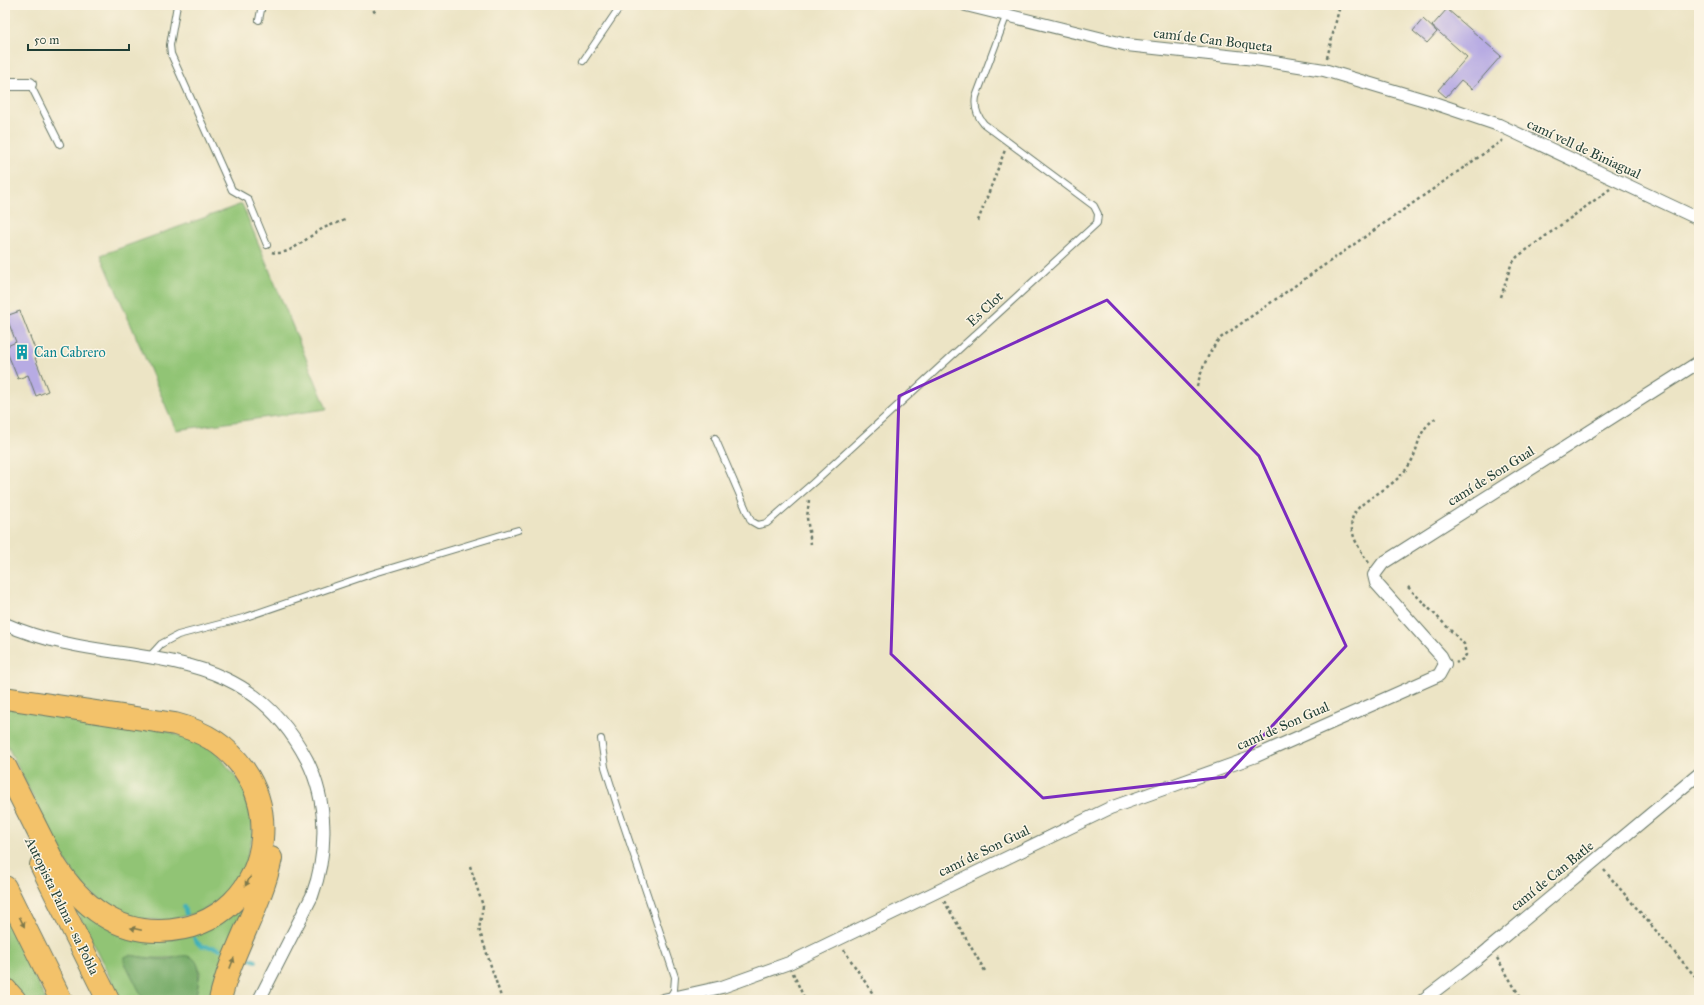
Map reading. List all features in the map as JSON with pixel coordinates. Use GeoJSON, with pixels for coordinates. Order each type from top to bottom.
{"type":"FeatureCollection","features":[{"type":"Feature","properties":{"kind":"highway"},"geometry":{"type":"LineString","coordinates":[[5,686],[185,714],[206,721],[229,735],[254,762],[264,779],[272,804],[274,824],[273,847],[265,880],[228,972],[220,1000]]}},
{"type":"Feature","properties":{"kind":"highway"},"geometry":{"type":"LineString","coordinates":[[5,698],[170,723],[197,731],[214,740],[239,762],[249,776],[258,796],[262,830],[260,848],[254,868],[234,899],[214,916],[202,922],[179,930],[160,931],[143,930],[121,925],[108,919],[87,904],[64,878],[55,865],[5,766]]}},
{"type":"Feature","properties":{"kind":"highway","name":"Autopista Palma - sa Pobla"},"geometry":{"type":"LineString","coordinates":[[5,791],[108,1000]]}},
{"type":"Feature","properties":{"kind":"highway"},"geometry":{"type":"LineString","coordinates":[[5,887],[60,1000]]}},
{"type":"Feature","properties":{"kind":"highway"},"geometry":{"type":"LineString","coordinates":[[5,989],[15,1000]]}},
{"type":"Feature","properties":{"kind":"street","name":"camí de Can Boqueta"},"geometry":{"type":"LineString","coordinates":[[966,5],[1127,45],[1255,59],[1324,70],[1456,109]]}},
{"type":"Feature","properties":{"kind":"street"},"geometry":{"type":"LineString","coordinates":[[5,84],[30,84]]}},
{"type":"Feature","properties":{"kind":"street","name":"camí vell de Biniagual"},"geometry":{"type":"LineString","coordinates":[[1456,109],[1510,130],[1699,219]]}},
{"type":"Feature","properties":{"kind":"street","name":"camí de Son Gual"},"geometry":{"type":"LineString","coordinates":[[1376,570],[1383,563],[1699,362]]}},
{"type":"Feature","properties":{"kind":"street"},"geometry":{"type":"LineString","coordinates":[[1376,570],[1374,575],[1376,584],[1441,656],[1445,664]]}},
{"type":"Feature","properties":{"kind":"street"},"geometry":{"type":"LineString","coordinates":[[5,624],[29,634],[65,644],[150,656],[199,667],[218,674],[244,688],[258,698],[271,710],[293,737],[309,765],[316,782],[322,812],[323,848],[318,880],[312,896],[259,1000]]}},
{"type":"Feature","properties":{"kind":"street","name":"camí de Son Gual"},"geometry":{"type":"LineString","coordinates":[[665,1000],[722,987],[755,977],[789,963],[1110,808],[1256,756],[1439,675],[1445,664]]}},
{"type":"Feature","properties":{"kind":"street","name":"camí de Can Batle"},"geometry":{"type":"LineString","coordinates":[[1423,1000],[1490,948],[1699,774]]}},
{"type":"Feature","properties":{"kind":"lane"},"geometry":{"type":"LineString","coordinates":[[177,5],[170,45],[171,54],[232,190],[248,199],[267,245]]}},
{"type":"Feature","properties":{"kind":"lane"},"geometry":{"type":"LineString","coordinates":[[259,20],[262,5]]}},
{"type":"Feature","properties":{"kind":"lane"},"geometry":{"type":"LineString","coordinates":[[583,61],[621,5]]}},
{"type":"Feature","properties":{"kind":"lane","name":"Es Clot"},"geometry":{"type":"LineString","coordinates":[[715,438],[750,518],[756,524],[761,525],[767,523],[814,482],[1097,223],[1098,214],[1094,206],[980,120],[976,112],[975,102],[1007,14]]}},
{"type":"Feature","properties":{"kind":"lane"},"geometry":{"type":"LineString","coordinates":[[30,84],[60,144]]}},
{"type":"Feature","properties":{"kind":"lane"},"geometry":{"type":"LineString","coordinates":[[150,656],[161,644],[178,635],[244,618],[368,575],[518,530]]}},
{"type":"Feature","properties":{"kind":"lane"},"geometry":{"type":"LineString","coordinates":[[601,739],[605,767],[675,977],[672,995],[665,1000]]}},
{"type":"Feature","properties":{"kind":"path"},"geometry":{"type":"LineString","coordinates":[[370,5],[376,14]]}},
{"type":"Feature","properties":{"kind":"path"},"geometry":{"type":"LineString","coordinates":[[1324,70],[1340,5]]}},
{"type":"Feature","properties":{"kind":"path"},"geometry":{"type":"LineString","coordinates":[[1197,386],[1204,364],[1211,349],[1219,339],[1502,142],[1510,130]]}},
{"type":"Feature","properties":{"kind":"path"},"geometry":{"type":"LineString","coordinates":[[978,220],[1005,150],[1004,140],[1002,137]]}},
{"type":"Feature","properties":{"kind":"path"},"geometry":{"type":"LineString","coordinates":[[1501,297],[1511,265],[1517,257],[1607,193],[1615,180]]}},
{"type":"Feature","properties":{"kind":"path"},"geometry":{"type":"LineString","coordinates":[[267,245],[273,252],[282,252],[321,229],[345,220]]}},
{"type":"Feature","properties":{"kind":"path"},"geometry":{"type":"LineString","coordinates":[[1376,570],[1364,557],[1354,535],[1352,527],[1354,514],[1361,504],[1393,482],[1407,469],[1412,461],[1422,430],[1426,424],[1437,417]]}},
{"type":"Feature","properties":{"kind":"path"},"geometry":{"type":"LineString","coordinates":[[811,544],[807,507],[814,482]]}},
{"type":"Feature","properties":{"kind":"path"},"geometry":{"type":"LineString","coordinates":[[1408,588],[1464,644],[1466,655],[1463,659],[1456,663],[1445,664]]}},
{"type":"Feature","properties":{"kind":"path"},"geometry":{"type":"LineString","coordinates":[[1591,865],[1599,866],[1603,869],[1699,981]]}},
{"type":"Feature","properties":{"kind":"path"},"geometry":{"type":"LineString","coordinates":[[470,866],[483,906],[480,929],[502,1000]]}},
{"type":"Feature","properties":{"kind":"path"},"geometry":{"type":"LineString","coordinates":[[937,891],[985,971]]}},
{"type":"Feature","properties":{"kind":"path"},"geometry":{"type":"LineString","coordinates":[[837,939],[877,1000]]}},
{"type":"Feature","properties":{"kind":"path"},"geometry":{"type":"LineString","coordinates":[[1490,948],[1522,1000]]}},
{"type":"Feature","properties":{"kind":"path"},"geometry":{"type":"LineString","coordinates":[[789,963],[805,1000]]}},
{"type":"Feature","properties":{"kind":"highlighted area"},"geometry":{"type":"Polygon","coordinates":[[[1107,300],[1259,456],[1346,646],[1225,777],[1043,798],[891,654],[899,396],[1107,300]]]}},
{"type":"Feature","properties":{"kind":"green space"},"geometry":{"type":"Polygon","coordinates":[[[242,204],[327,409],[176,430],[101,255],[242,204]]]}},
{"type":"Feature","properties":{"kind":"green space"},"geometry":{"type":"Polygon","coordinates":[[[5,706],[162,729],[213,748],[250,795],[253,835],[245,865],[226,893],[212,905],[197,913],[166,921],[134,918],[114,911],[83,886],[63,858],[5,741],[5,721],[8,719],[5,713],[5,706]]]}},
{"type":"Feature","properties":{"kind":"green space"},"geometry":{"type":"Polygon","coordinates":[[[252,888],[210,1000],[195,1000],[200,974],[199,967],[186,956],[158,958],[129,955],[124,961],[144,1000],[121,1000],[75,907],[146,939],[252,888]]]}},
{"type":"Feature","properties":{"kind":"green space"},"geometry":{"type":"Polygon","coordinates":[[[5,916],[46,1000],[26,1000],[5,977],[5,916]]]}},
{"type":"Feature","properties":{"kind":"green space"},"geometry":{"type":"Polygon","coordinates":[[[129,955],[159,959],[169,959],[180,956],[193,958],[197,962],[199,975],[195,1000],[144,1000],[124,961],[125,957],[129,955]]]}},
{"type":"Feature","properties":{"kind":"building"},"geometry":{"type":"Polygon","coordinates":[[[1447,9],[1501,56],[1472,89],[1461,80],[1446,97],[1438,90],[1467,57],[1432,26],[1447,9]]]}},
{"type":"Feature","properties":{"kind":"building"},"geometry":{"type":"Polygon","coordinates":[[[1423,19],[1437,32],[1427,43],[1413,31],[1423,19]]]}},
{"type":"Feature","properties":{"kind":"building","name":"Can Cabrero"},"geometry":{"type":"Polygon","coordinates":[[[20,311],[38,357],[35,358],[48,391],[36,396],[28,375],[18,379],[5,347],[16,342],[6,316],[20,311]]]}},
{"type":"Feature","properties":{"kind":"waterway"},"geometry":{"type":"LineString","coordinates":[[184,907],[186,914]]}},
{"type":"Feature","properties":{"kind":"waterway"},"geometry":{"type":"LineString","coordinates":[[194,938],[202,946],[220,949]]}},
{"type":"Feature","properties":{"kind":"waterway"},"geometry":{"type":"LineString","coordinates":[[250,959],[256,961]]}},
{"type":"Feature","properties":{"kind":"place","name":"Can Cabrero"},"geometry":{"type":"Point","coordinates":[22,352]}}]}
